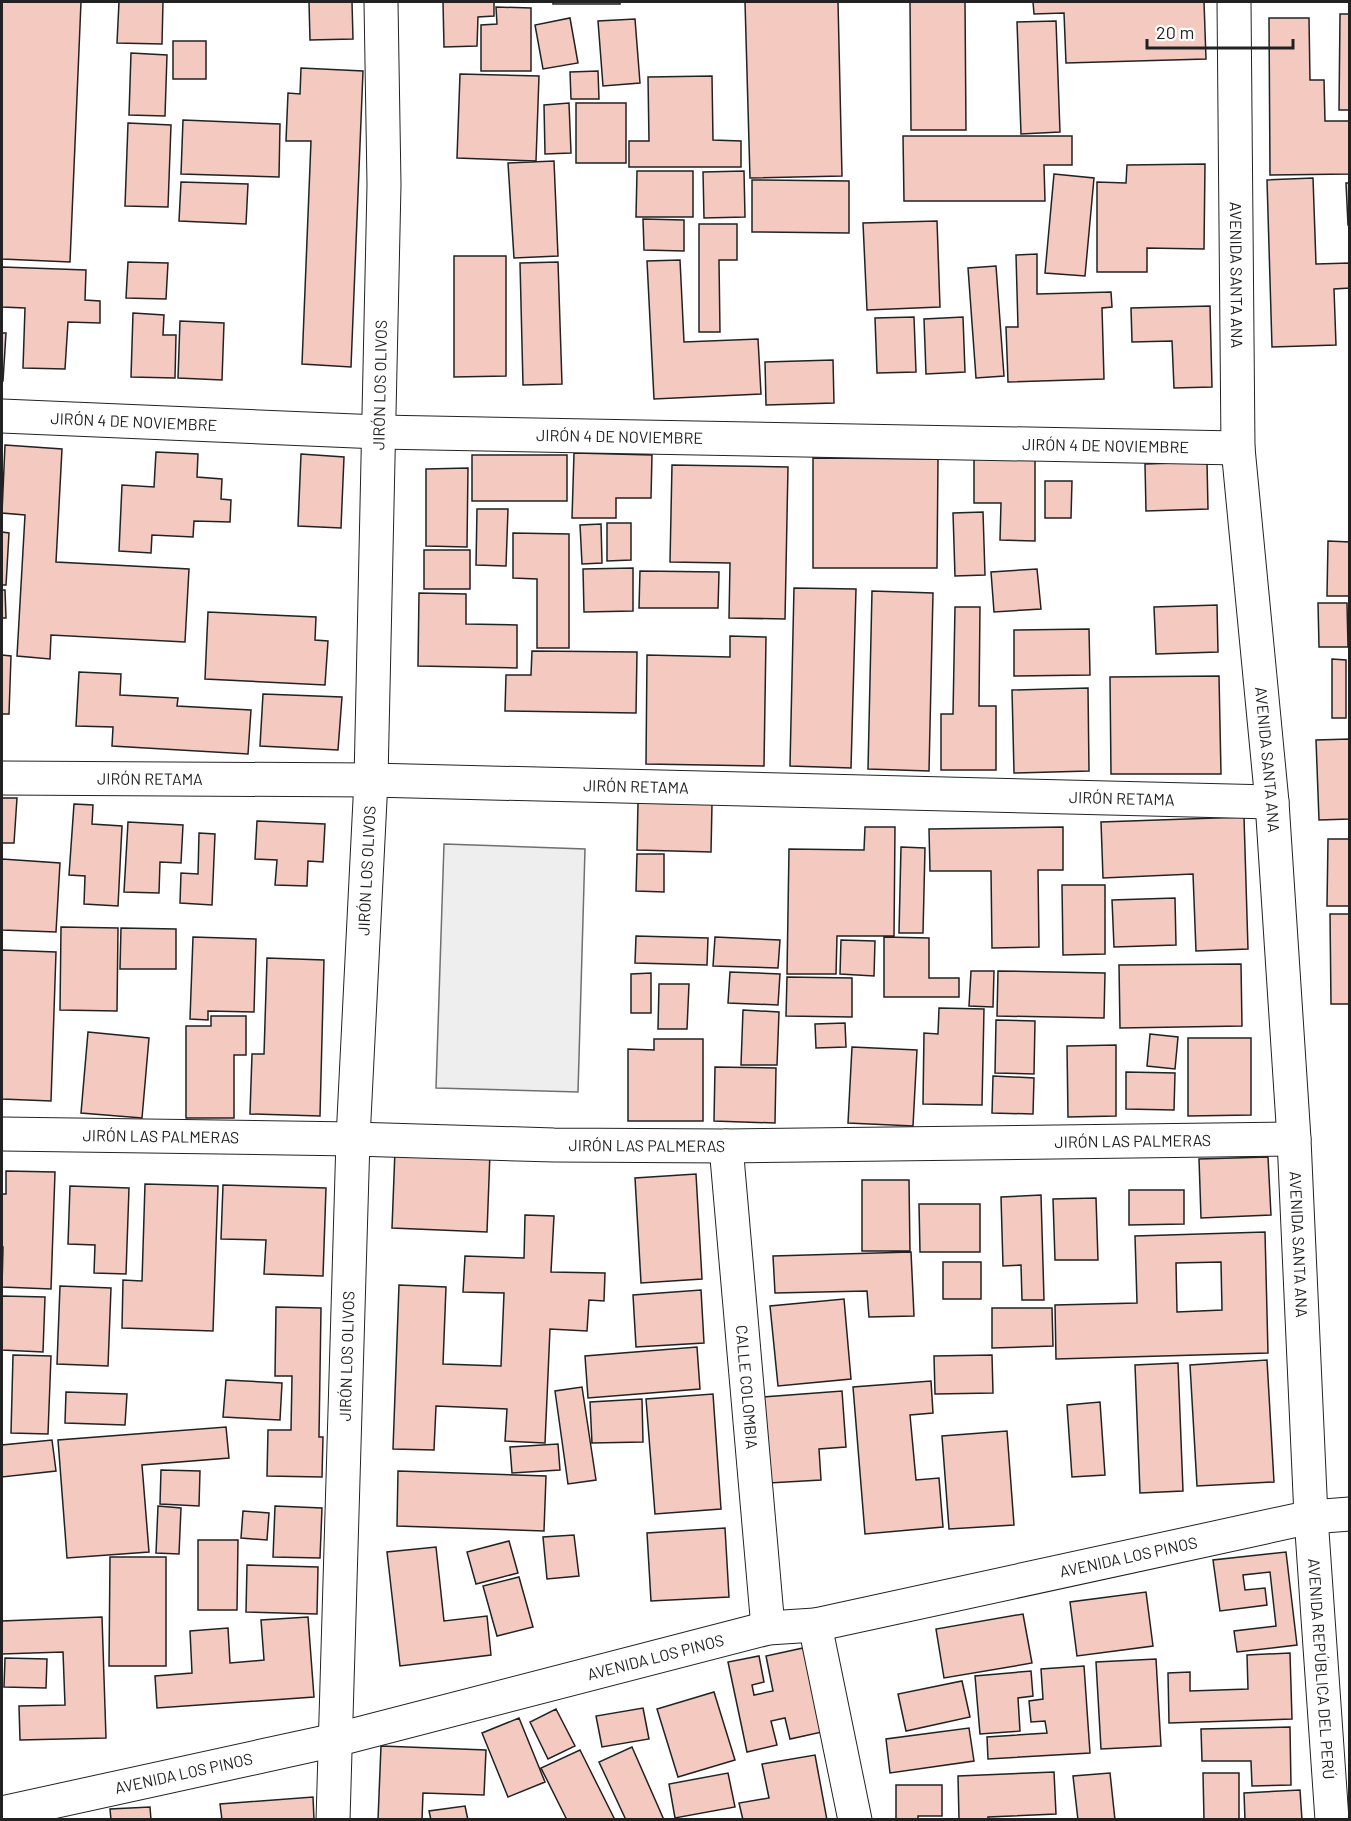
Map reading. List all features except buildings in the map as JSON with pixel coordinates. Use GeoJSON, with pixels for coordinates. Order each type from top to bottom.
{"type":"FeatureCollection","features":[{"type":"Feature","properties":{"kind":"street","name":"JIRÓN LOS OLIVOS"},"geometry":{"type":"LineString","coordinates":[[333,1820],[353,1139],[371,780],[384,185],[381,2]]}},
{"type":"Feature","properties":{"kind":"street","name":"AVENIDA SANTA ANA"},"geometry":{"type":"LineString","coordinates":[[1234,2],[1238,448],[1272,802],[1294,1139],[1311,1517]]}},
{"type":"Feature","properties":{"kind":"street","name":"JIRÓN 4 DE NOVIEMBRE"},"geometry":{"type":"LineString","coordinates":[[2,417],[379,432],[1238,448]]}},
{"type":"Feature","properties":{"kind":"street","name":"JIRÓN RETAMA"},"geometry":{"type":"LineString","coordinates":[[2,777],[371,780],[1272,802]]}},
{"type":"Feature","properties":{"kind":"street","name":"JIRÓN LAS PALMERAS"},"geometry":{"type":"LineString","coordinates":[[2,1134],[353,1139],[554,1145],[726,1146],[1294,1139]]}},
{"type":"Feature","properties":{"kind":"street","name":"CALLE COLOMBIA"},"geometry":{"type":"LineString","coordinates":[[726,1146],[768,1628]]}},
{"type":"Feature","properties":{"kind":"street","name":"AVENIDA LOS PINOS"},"geometry":{"type":"LineString","coordinates":[[2,1813],[335,1740],[768,1628],[815,1625],[1311,1517],[1350,1514]]}},
{"type":"Feature","properties":{"kind":"street","name":"AVENIDA REPÚBLICA DEL PERÚ"},"geometry":{"type":"LineString","coordinates":[[1311,1517],[1332,1820]]}},
{"type":"Feature","properties":{"kind":"street"},"geometry":{"type":"LineString","coordinates":[[815,1625],[855,1820]]}},
{"type":"Feature","properties":{"kind":"shaded area"},"geometry":{"type":"Polygon","coordinates":[[[444,844],[585,849],[578,1092],[436,1088],[444,844]]]}}]}
